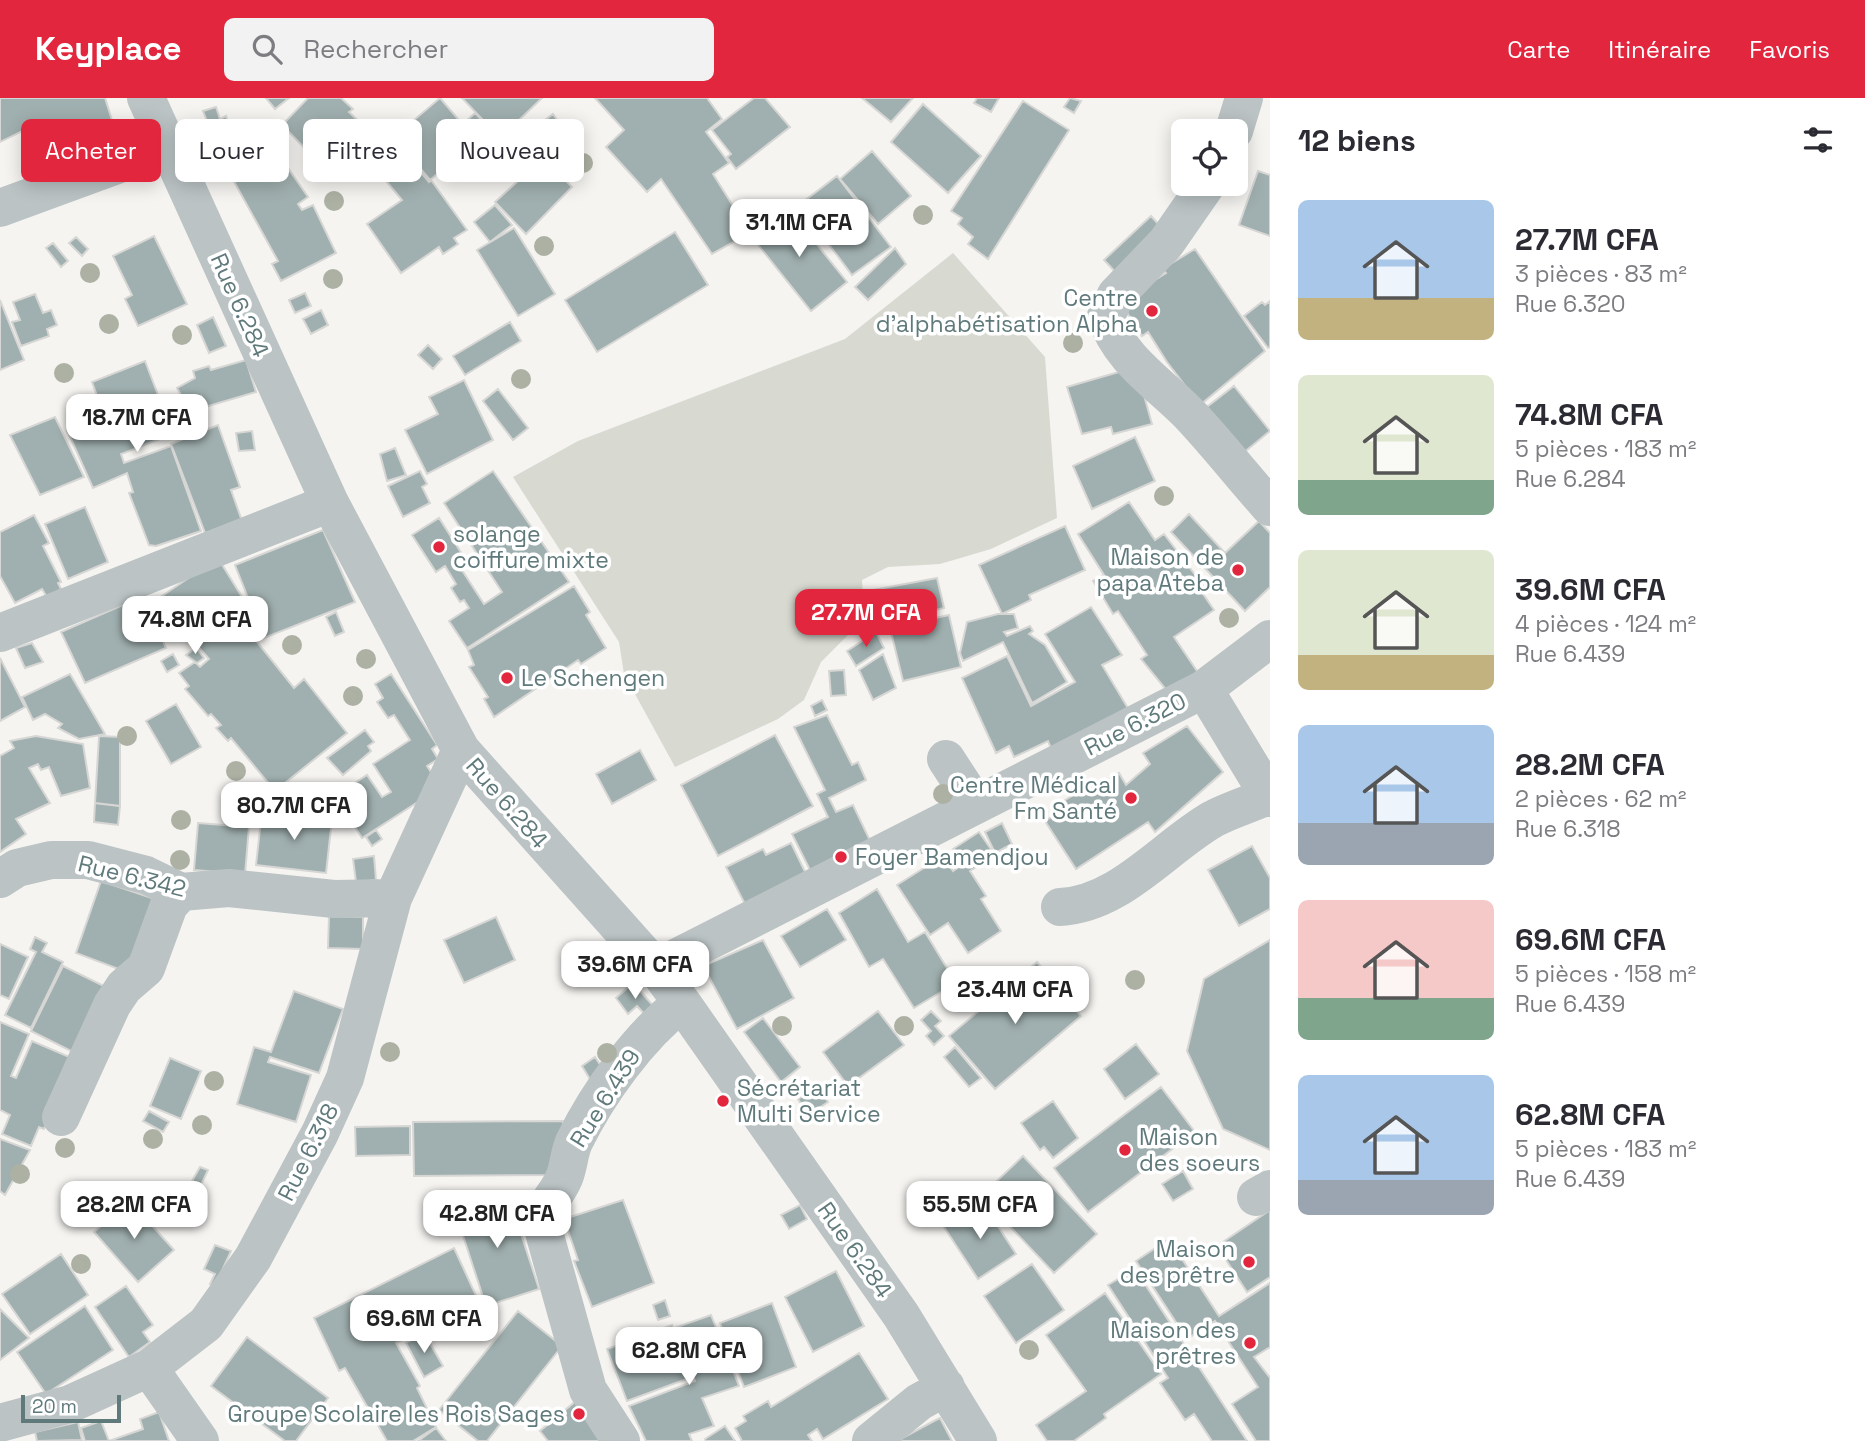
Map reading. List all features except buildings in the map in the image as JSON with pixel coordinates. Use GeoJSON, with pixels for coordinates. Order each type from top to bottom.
{"type":"FeatureCollection","features":[{"type":"Feature","properties":{"kind":"street","name":"Rue 6.284"},"geometry":{"type":"LineString","coordinates":[[146,98],[330,503],[461,750],[656,968],[901,1315],[978,1441]]}},
{"type":"Feature","properties":{"kind":"street"},"geometry":{"type":"LineString","coordinates":[[1238,119],[1244,98]]}},
{"type":"Feature","properties":{"kind":"street"},"geometry":{"type":"LineString","coordinates":[[0,208],[169,146]]}},
{"type":"Feature","properties":{"kind":"street"},"geometry":{"type":"LineString","coordinates":[[1199,196],[1166,243],[1116,295],[1106,316],[1110,333],[1127,354],[1192,417],[1270,507]]}},
{"type":"Feature","properties":{"kind":"street"},"geometry":{"type":"LineString","coordinates":[[0,633],[330,503]]}},
{"type":"Feature","properties":{"kind":"street","name":"Rue 6.320"},"geometry":{"type":"LineString","coordinates":[[656,968],[1204,689],[1270,639]]}},
{"type":"Feature","properties":{"kind":"street"},"geometry":{"type":"LineString","coordinates":[[1060,907],[1078,906],[1111,894],[1149,863],[1214,819],[1269,797],[1204,689]]}},
{"type":"Feature","properties":{"kind":"street","name":"Rue 6.318"},"geometry":{"type":"LineString","coordinates":[[0,1423],[70,1404],[149,1368],[206,1324],[253,1258],[320,1133],[345,1077],[393,898],[461,750]]}},
{"type":"Feature","properties":{"kind":"street"},"geometry":{"type":"LineString","coordinates":[[946,759],[976,805]]}},
{"type":"Feature","properties":{"kind":"street","name":"Rue 6.342"},"geometry":{"type":"LineString","coordinates":[[0,879],[17,868],[51,860],[88,860],[146,875],[181,892],[229,888],[334,899],[393,898]]}},
{"type":"Feature","properties":{"kind":"street"},"geometry":{"type":"LineString","coordinates":[[61,1117],[112,1005],[124,987],[146,968],[169,905],[181,892]]}},
{"type":"Feature","properties":{"kind":"street","name":"Rue 6.439"},"geometry":{"type":"LineString","coordinates":[[621,1441],[602,1416],[582,1371],[542,1225],[544,1209],[564,1178],[574,1143],[607,1089],[643,1037],[682,1003]]}},
{"type":"Feature","properties":{"kind":"street"},"geometry":{"type":"LineString","coordinates":[[149,1368],[200,1441]]}},
{"type":"Feature","properties":{"kind":"street"},"geometry":{"type":"LineString","coordinates":[[871,1441],[919,1402],[946,1387]]}},
{"type":"Feature","properties":{"kind":"shaded area"},"geometry":{"type":"Polygon","coordinates":[[[953,253],[1045,357],[1057,518],[991,549],[940,564],[888,567],[862,580],[864,619],[821,662],[804,700],[778,719],[675,767],[624,674],[619,642],[513,477],[578,441],[845,339],[953,253]]]}},
{"type":"Feature","properties":{"kind":"place","name":"Centre d'alphabétisation Alpha"},"geometry":{"type":"Point","coordinates":[1152,311]}},
{"type":"Feature","properties":{"kind":"place","name":"solange coiffure mixte"},"geometry":{"type":"Point","coordinates":[439,547]}},
{"type":"Feature","properties":{"kind":"place","name":"Maison de papa Ateba"},"geometry":{"type":"Point","coordinates":[1238,570]}},
{"type":"Feature","properties":{"kind":"place","name":"Le Schengen"},"geometry":{"type":"Point","coordinates":[507,678]}},
{"type":"Feature","properties":{"kind":"place","name":"Centre Médical Fm Santé"},"geometry":{"type":"Point","coordinates":[1131,798]}},
{"type":"Feature","properties":{"kind":"place","name":"Foyer Bamendjou"},"geometry":{"type":"Point","coordinates":[841,857]}},
{"type":"Feature","properties":{"kind":"place","name":"Sécrétariat Multi Service"},"geometry":{"type":"Point","coordinates":[723,1101]}},
{"type":"Feature","properties":{"kind":"place","name":"Maison des soeurs"},"geometry":{"type":"Point","coordinates":[1125,1150]}},
{"type":"Feature","properties":{"kind":"place","name":"Maison des prêtre"},"geometry":{"type":"Point","coordinates":[1249,1262]}},
{"type":"Feature","properties":{"kind":"place","name":"Maison des prêtres"},"geometry":{"type":"Point","coordinates":[1250,1343]}},
{"type":"Feature","properties":{"kind":"place","name":"Groupe Scolaire les Rois Sages"},"geometry":{"type":"Point","coordinates":[579,1414]}}]}
